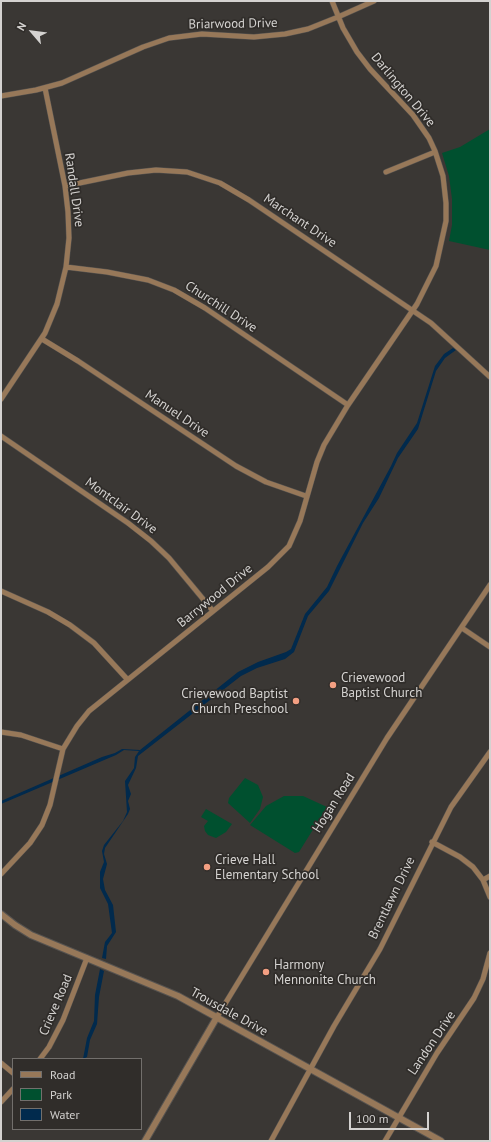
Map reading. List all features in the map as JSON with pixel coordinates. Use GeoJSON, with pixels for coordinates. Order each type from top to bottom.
{"type":"FeatureCollection","features":[{"type":"Feature","properties":{"kind":"street","name":"Darlington Drive"},"geometry":{"type":"LineString","coordinates":[[332,1],[338,17],[357,52],[370,69],[413,115],[429,138],[435,152],[445,187],[446,221],[436,266],[425,290],[413,310]]}},
{"type":"Feature","properties":{"kind":"street","name":"Briarwood Drive"},"geometry":{"type":"LineString","coordinates":[[1,96],[45,88],[80,76],[143,47],[169,38],[202,34],[244,36],[278,35],[300,31],[338,17],[374,1]]}},
{"type":"Feature","properties":{"kind":"street","name":"Randall Drive"},"geometry":{"type":"LineString","coordinates":[[1,399],[42,339],[57,304],[66,267],[69,224],[65,186],[45,88]]}},
{"type":"Feature","properties":{"kind":"street"},"geometry":{"type":"LineString","coordinates":[[386,172],[435,152]]}},
{"type":"Feature","properties":{"kind":"street","name":"Marchant Drive"},"geometry":{"type":"LineString","coordinates":[[65,186],[128,173],[156,170],[180,171],[209,178],[238,192],[413,310],[444,333],[490,377]]}},
{"type":"Feature","properties":{"kind":"street","name":"Churchill Drive"},"geometry":{"type":"LineString","coordinates":[[66,267],[125,275],[153,281],[174,290],[205,308],[348,405]]}},
{"type":"Feature","properties":{"kind":"street","name":"Barrywood Drive"},"geometry":{"type":"LineString","coordinates":[[1,874],[30,843],[42,825],[49,810],[63,749],[77,726],[89,711],[127,679],[268,568],[287,549],[298,526],[320,452],[348,405],[413,310]]}},
{"type":"Feature","properties":{"kind":"street","name":"Manuel Drive"},"geometry":{"type":"LineString","coordinates":[[42,339],[78,361],[236,466],[266,482],[306,496]]}},
{"type":"Feature","properties":{"kind":"street","name":"Montclair Drive"},"geometry":{"type":"LineString","coordinates":[[1,436],[128,523],[151,541],[169,558],[213,611]]}},
{"type":"Feature","properties":{"kind":"street","name":"Hogan Road"},"geometry":{"type":"LineString","coordinates":[[145,1141],[217,1017],[387,738],[490,585]]}},
{"type":"Feature","properties":{"kind":"street"},"geometry":{"type":"LineString","coordinates":[[1,591],[48,612],[70,625],[94,643],[127,679]]}},
{"type":"Feature","properties":{"kind":"street"},"geometry":{"type":"LineString","coordinates":[[462,628],[490,647]]}},
{"type":"Feature","properties":{"kind":"street"},"geometry":{"type":"LineString","coordinates":[[1,732],[21,735],[63,749]]}},
{"type":"Feature","properties":{"kind":"street","name":"Brentlawn Drive"},"geometry":{"type":"LineString","coordinates":[[271,1141],[334,1026],[380,949],[432,842],[451,807],[490,752]]}},
{"type":"Feature","properties":{"kind":"street"},"geometry":{"type":"LineString","coordinates":[[432,842],[469,864],[483,880],[490,897]]}},
{"type":"Feature","properties":{"kind":"street"},"geometry":{"type":"LineString","coordinates":[[483,880],[490,876]]}},
{"type":"Feature","properties":{"kind":"street","name":"Trousdale Drive"},"geometry":{"type":"LineString","coordinates":[[1,914],[27,933],[178,996],[441,1141]]}},
{"type":"Feature","properties":{"kind":"street","name":"Landon Drive"},"geometry":{"type":"LineString","coordinates":[[385,1141],[437,1053],[474,998],[483,979],[490,953]]}},
{"type":"Feature","properties":{"kind":"street","name":"Crieve Road"},"geometry":{"type":"LineString","coordinates":[[41,1058],[49,1047],[60,1025],[87,958]]}},
{"type":"Feature","properties":{"kind":"street"},"geometry":{"type":"LineString","coordinates":[[1,1063],[12,1072]]}},
{"type":"Feature","properties":{"kind":"street"},"geometry":{"type":"LineString","coordinates":[[1,1102],[12,1090]]}},
{"type":"Feature","properties":{"kind":"green space"},"geometry":{"type":"Polygon","coordinates":[[[490,129],[490,250],[449,241],[452,225],[452,199],[449,176],[442,153],[460,147],[490,129]]]}},
{"type":"Feature","properties":{"kind":"green space"},"geometry":{"type":"Polygon","coordinates":[[[245,778],[258,785],[263,797],[260,809],[250,823],[228,803],[229,798],[245,778]]]}},
{"type":"Feature","properties":{"kind":"green space"},"geometry":{"type":"Polygon","coordinates":[[[284,796],[303,796],[327,807],[299,852],[295,853],[250,825],[266,806],[284,796]]]}},
{"type":"Feature","properties":{"kind":"green space"},"geometry":{"type":"Polygon","coordinates":[[[206,809],[232,824],[226,832],[216,838],[208,835],[205,831],[204,826],[208,821],[201,817],[206,809]]]}},
{"type":"Feature","properties":{"kind":"water"},"geometry":{"type":"Polygon","coordinates":[[[453,348],[456,350],[445,358],[436,371],[418,429],[398,458],[379,498],[363,523],[329,591],[308,616],[294,652],[285,659],[257,668],[241,676],[138,756],[136,768],[128,785],[131,794],[128,801],[130,809],[128,814],[105,848],[104,854],[107,864],[103,879],[105,890],[113,905],[116,932],[107,946],[106,959],[102,958],[105,942],[112,933],[108,904],[100,888],[100,872],[104,862],[102,851],[104,845],[123,821],[127,812],[125,781],[134,768],[135,757],[139,751],[124,750],[116,755],[1,804],[1,801],[122,749],[140,750],[238,672],[258,662],[291,649],[305,614],[327,587],[397,453],[417,423],[435,366],[444,354],[453,348]]]}},
{"type":"Feature","properties":{"kind":"water"},"geometry":{"type":"Polygon","coordinates":[[[100,969],[104,971],[99,997],[97,1024],[90,1040],[87,1057],[83,1058],[87,1038],[94,1021],[95,995],[100,969]]]}},
{"type":"Feature","properties":{"kind":"place","name":"Crievewood Baptist Church"},"geometry":{"type":"Point","coordinates":[333,685]}},
{"type":"Feature","properties":{"kind":"place","name":"Crievewood Baptist Church Preschool"},"geometry":{"type":"Point","coordinates":[296,701]}},
{"type":"Feature","properties":{"kind":"place","name":"Crieve Hall Elementary School"},"geometry":{"type":"Point","coordinates":[207,867]}},
{"type":"Feature","properties":{"kind":"place","name":"Harmony Mennonite Church"},"geometry":{"type":"Point","coordinates":[266,972]}}]}
